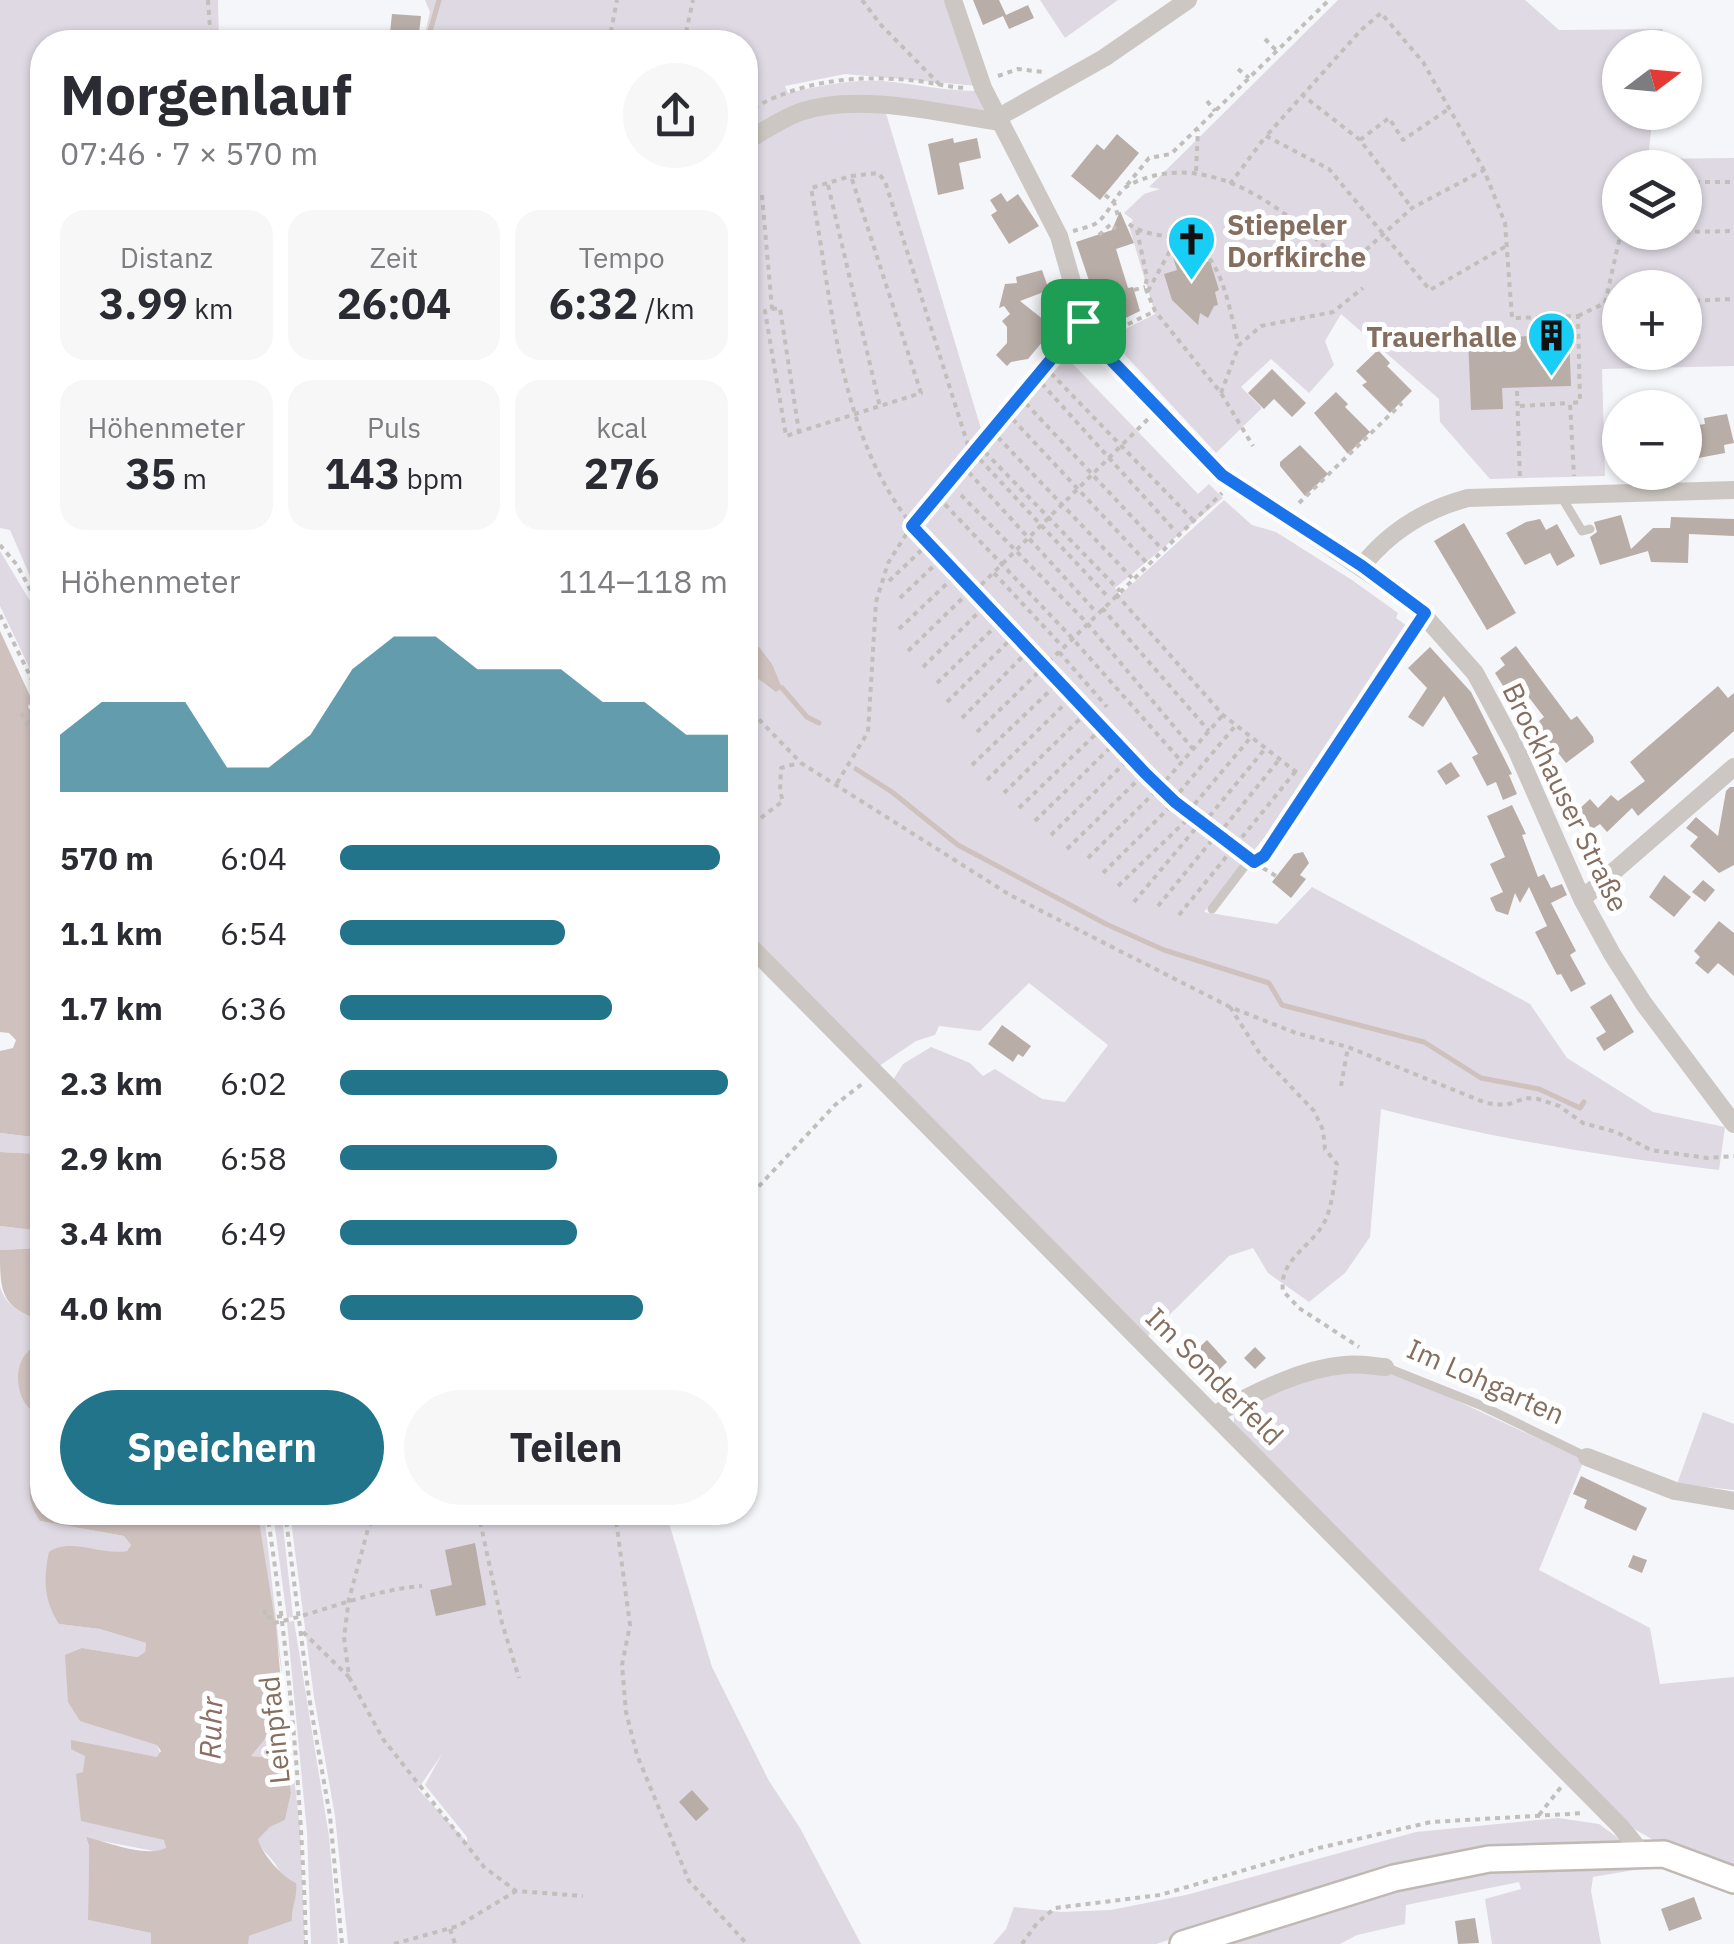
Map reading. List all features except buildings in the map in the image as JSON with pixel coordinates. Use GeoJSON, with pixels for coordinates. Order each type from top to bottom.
{"type":"FeatureCollection","features":[{"type":"Feature","properties":{"kind":"main road"},"geometry":{"type":"LineString","coordinates":[[1183,1944],[1356,1890],[1489,1859],[1642,1853],[1681,1859],[1734,1880]]}},
{"type":"Feature","properties":{"kind":"street","name":"Brockhauser Straße"},"geometry":{"type":"LineString","coordinates":[[953,0],[980,82],[1059,236],[1092,340],[1188,442],[1233,483],[1362,566],[1425,613],[1475,673],[1516,749],[1582,899],[1644,1004],[1734,1124]]}},
{"type":"Feature","properties":{"kind":"street"},"geometry":{"type":"LineString","coordinates":[[758,135],[799,112],[827,106],[914,108],[998,120],[1104,58],[1188,0]]}},
{"type":"Feature","properties":{"kind":"street"},"geometry":{"type":"LineString","coordinates":[[1362,566],[1393,535],[1439,507],[1482,496],[1734,490]]}},
{"type":"Feature","properties":{"kind":"street"},"geometry":{"type":"LineString","coordinates":[[1582,899],[1734,767]]}},
{"type":"Feature","properties":{"kind":"street","name":"Im Sonderfeld"},"geometry":{"type":"LineString","coordinates":[[758,954],[1215,1414],[1642,1853]]}},
{"type":"Feature","properties":{"kind":"street","name":"Im Lohgarten"},"geometry":{"type":"LineString","coordinates":[[1215,1414],[1308,1372],[1344,1364],[1390,1368]]}},
{"type":"Feature","properties":{"kind":"street","name":"Im Lohgarten"},"geometry":{"type":"LineString","coordinates":[[1588,1457],[1675,1491],[1734,1501]]}},
{"type":"Feature","properties":{"kind":"lane"},"geometry":{"type":"LineString","coordinates":[[1567,494],[1582,531],[1590,529]]}},
{"type":"Feature","properties":{"kind":"lane"},"geometry":{"type":"LineString","coordinates":[[1212,909],[1244,867],[1264,856],[1425,613]]}},
{"type":"Feature","properties":{"kind":"lane","name":"Im Lohgarten"},"geometry":{"type":"LineString","coordinates":[[1390,1368],[1480,1405],[1588,1457]]}},
{"type":"Feature","properties":{"kind":"path"},"geometry":{"type":"LineString","coordinates":[[208,0],[210,30]]}},
{"type":"Feature","properties":{"kind":"path"},"geometry":{"type":"LineString","coordinates":[[611,30],[617,0]]}},
{"type":"Feature","properties":{"kind":"path"},"geometry":{"type":"LineString","coordinates":[[687,30],[693,0]]}},
{"type":"Feature","properties":{"kind":"path"},"geometry":{"type":"LineString","coordinates":[[862,0],[880,25],[941,85]]}},
{"type":"Feature","properties":{"kind":"path"},"geometry":{"type":"LineString","coordinates":[[1084,228],[1096,224],[1150,158],[1171,154],[1330,0]]}},
{"type":"Feature","properties":{"kind":"path"},"geometry":{"type":"LineString","coordinates":[[1230,184],[1301,94],[1381,13],[1424,62],[1484,170],[1505,223],[1512,318],[1578,316],[1602,305]]}},
{"type":"Feature","properties":{"kind":"path"},"geometry":{"type":"LineString","coordinates":[[1265,39],[1277,51]]}},
{"type":"Feature","properties":{"kind":"path"},"geometry":{"type":"LineString","coordinates":[[1238,68],[1249,78]]}},
{"type":"Feature","properties":{"kind":"path"},"geometry":{"type":"LineString","coordinates":[[980,82],[1018,69],[1052,73]]}},
{"type":"Feature","properties":{"kind":"path"},"geometry":{"type":"LineString","coordinates":[[1301,94],[1360,140],[1412,208]]}},
{"type":"Feature","properties":{"kind":"path"},"geometry":{"type":"LineString","coordinates":[[1207,102],[1215,111]]}},
{"type":"Feature","properties":{"kind":"path"},"geometry":{"type":"LineString","coordinates":[[1360,140],[1389,118],[1403,140],[1450,108]]}},
{"type":"Feature","properties":{"kind":"path"},"geometry":{"type":"LineString","coordinates":[[1196,170],[1198,128]]}},
{"type":"Feature","properties":{"kind":"path"},"geometry":{"type":"LineString","coordinates":[[1266,136],[1329,169],[1430,290],[1508,244]]}},
{"type":"Feature","properties":{"kind":"path"},"geometry":{"type":"LineString","coordinates":[[1127,185],[1196,170],[1288,216],[1346,267],[1412,208],[1484,170]]}},
{"type":"Feature","properties":{"kind":"path"},"geometry":{"type":"LineString","coordinates":[[1110,600],[972,453],[886,182],[878,173],[811,188],[830,303],[856,414],[878,472],[912,526],[1174,801],[1276,876]]}},
{"type":"Feature","properties":{"kind":"path"},"geometry":{"type":"LineString","coordinates":[[799,432],[780,308],[765,311],[786,436],[799,432],[856,414],[880,407],[921,393],[851,176]]}},
{"type":"Feature","properties":{"kind":"path"},"geometry":{"type":"LineString","coordinates":[[1702,182],[1734,182]]}},
{"type":"Feature","properties":{"kind":"path"},"geometry":{"type":"LineString","coordinates":[[828,185],[880,407]]}},
{"type":"Feature","properties":{"kind":"path"},"geometry":{"type":"LineString","coordinates":[[762,195],[772,309]]}},
{"type":"Feature","properties":{"kind":"path"},"geometry":{"type":"LineString","coordinates":[[1105,195],[1114,202],[1118,216]]}},
{"type":"Feature","properties":{"kind":"path"},"geometry":{"type":"LineString","coordinates":[[1099,235],[1113,226],[1102,216]]}},
{"type":"Feature","properties":{"kind":"path"},"geometry":{"type":"LineString","coordinates":[[1129,224],[1136,230],[1190,242],[1212,258],[1238,345]]}},
{"type":"Feature","properties":{"kind":"path"},"geometry":{"type":"LineString","coordinates":[[1136,230],[1146,289],[1155,311],[1221,392],[1253,446]]}},
{"type":"Feature","properties":{"kind":"path"},"geometry":{"type":"LineString","coordinates":[[1702,232],[1734,231]]}},
{"type":"Feature","properties":{"kind":"path"},"geometry":{"type":"LineString","coordinates":[[1178,238],[1182,252]]}},
{"type":"Feature","properties":{"kind":"path"},"geometry":{"type":"LineString","coordinates":[[1146,289],[1178,238]]}},
{"type":"Feature","properties":{"kind":"path"},"geometry":{"type":"LineString","coordinates":[[1221,392],[1238,345],[1261,326],[1333,312],[1363,288]]}},
{"type":"Feature","properties":{"kind":"path"},"geometry":{"type":"LineString","coordinates":[[1134,290],[1146,289]]}},
{"type":"Feature","properties":{"kind":"path"},"geometry":{"type":"LineString","coordinates":[[1702,300],[1734,299]]}},
{"type":"Feature","properties":{"kind":"path"},"geometry":{"type":"LineString","coordinates":[[1128,324],[1155,311]]}},
{"type":"Feature","properties":{"kind":"path"},"geometry":{"type":"LineString","coordinates":[[1518,406],[1580,402],[1578,316]]}},
{"type":"Feature","properties":{"kind":"path"},"geometry":{"type":"LineString","coordinates":[[836,783],[868,732],[876,602],[888,562],[936,496],[1083,321]]}},
{"type":"Feature","properties":{"kind":"path"},"geometry":{"type":"LineString","coordinates":[[1044,366],[1192,519]]}},
{"type":"Feature","properties":{"kind":"path"},"geometry":{"type":"LineString","coordinates":[[1035,376],[1178,534]]}},
{"type":"Feature","properties":{"kind":"path"},"geometry":{"type":"LineString","coordinates":[[1518,391],[1521,494]]}},
{"type":"Feature","properties":{"kind":"path"},"geometry":{"type":"LineString","coordinates":[[1020,396],[1162,549]]}},
{"type":"Feature","properties":{"kind":"path"},"geometry":{"type":"LineString","coordinates":[[1285,517],[1402,403]]}},
{"type":"Feature","properties":{"kind":"path"},"geometry":{"type":"LineString","coordinates":[[1567,494],[1570,403]]}},
{"type":"Feature","properties":{"kind":"path"},"geometry":{"type":"LineString","coordinates":[[1006,412],[1147,564]]}},
{"type":"Feature","properties":{"kind":"path"},"geometry":{"type":"LineString","coordinates":[[991,430],[1132,578]]}},
{"type":"Feature","properties":{"kind":"path"},"geometry":{"type":"LineString","coordinates":[[908,651],[994,573],[1134,433]]}},
{"type":"Feature","properties":{"kind":"path"},"geometry":{"type":"LineString","coordinates":[[978,445],[1118,592],[1223,715],[1311,784]]}},
{"type":"Feature","properties":{"kind":"path"},"geometry":{"type":"LineString","coordinates":[[962,465],[1209,731]]}},
{"type":"Feature","properties":{"kind":"path"},"geometry":{"type":"LineString","coordinates":[[961,495],[1087,624],[1193,749]]}},
{"type":"Feature","properties":{"kind":"path"},"geometry":{"type":"LineString","coordinates":[[936,496],[1072,638],[1182,762]]}},
{"type":"Feature","properties":{"kind":"path"},"geometry":{"type":"LineString","coordinates":[[977,732],[1214,500]]}},
{"type":"Feature","properties":{"kind":"path"},"geometry":{"type":"LineString","coordinates":[[889,581],[929,544]]}},
{"type":"Feature","properties":{"kind":"path"},"geometry":{"type":"LineString","coordinates":[[0,545],[30,589]]}},
{"type":"Feature","properties":{"kind":"path"},"geometry":{"type":"LineString","coordinates":[[900,598],[942,558]]}},
{"type":"Feature","properties":{"kind":"path"},"geometry":{"type":"LineString","coordinates":[[994,573],[1107,707]]}},
{"type":"Feature","properties":{"kind":"path"},"geometry":{"type":"LineString","coordinates":[[899,629],[958,574]]}},
{"type":"Feature","properties":{"kind":"path"},"geometry":{"type":"LineString","coordinates":[[922,667],[986,606]]}},
{"type":"Feature","properties":{"kind":"path"},"geometry":{"type":"LineString","coordinates":[[0,615],[30,676]]}},
{"type":"Feature","properties":{"kind":"path"},"geometry":{"type":"LineString","coordinates":[[936,683],[1001,621]]}},
{"type":"Feature","properties":{"kind":"path"},"geometry":{"type":"LineString","coordinates":[[947,702],[1015,635]]}},
{"type":"Feature","properties":{"kind":"path"},"geometry":{"type":"LineString","coordinates":[[962,718],[1029,650]]}},
{"type":"Feature","properties":{"kind":"path"},"geometry":{"type":"LineString","coordinates":[[972,765],[1059,682]]}},
{"type":"Feature","properties":{"kind":"path"},"geometry":{"type":"LineString","coordinates":[[987,780],[1073,696]]}},
{"type":"Feature","properties":{"kind":"path"},"geometry":{"type":"LineString","coordinates":[[1004,793],[1087,712]]}},
{"type":"Feature","properties":{"kind":"path"},"geometry":{"type":"LineString","coordinates":[[20,713],[30,724]]}},
{"type":"Feature","properties":{"kind":"path"},"geometry":{"type":"LineString","coordinates":[[1088,858],[1160,787],[1223,715]]}},
{"type":"Feature","properties":{"kind":"path"},"geometry":{"type":"LineString","coordinates":[[758,717],[801,762],[1010,895],[1230,1007],[1348,1048],[1486,1103],[1506,1105],[1526,1098],[1538,1099],[1558,1106],[1583,1123],[1616,1132],[1651,1150],[1707,1158],[1734,1156]]}},
{"type":"Feature","properties":{"kind":"path"},"geometry":{"type":"LineString","coordinates":[[1102,873],[1174,801],[1236,725]]}},
{"type":"Feature","properties":{"kind":"path"},"geometry":{"type":"LineString","coordinates":[[1019,808],[1102,728]]}},
{"type":"Feature","properties":{"kind":"path"},"geometry":{"type":"LineString","coordinates":[[1118,886],[1190,814],[1251,737]]}},
{"type":"Feature","properties":{"kind":"path"},"geometry":{"type":"LineString","coordinates":[[1035,822],[1116,742]]}},
{"type":"Feature","properties":{"kind":"path"},"geometry":{"type":"LineString","coordinates":[[1134,902],[1266,748]]}},
{"type":"Feature","properties":{"kind":"path"},"geometry":{"type":"LineString","coordinates":[[1051,834],[1130,757]]}},
{"type":"Feature","properties":{"kind":"path"},"geometry":{"type":"LineString","coordinates":[[1158,906],[1279,759]]}},
{"type":"Feature","properties":{"kind":"path"},"geometry":{"type":"LineString","coordinates":[[758,820],[783,801],[781,768],[801,762]]}},
{"type":"Feature","properties":{"kind":"path"},"geometry":{"type":"LineString","coordinates":[[1178,915],[1295,772]]}},
{"type":"Feature","properties":{"kind":"path"},"geometry":{"type":"LineString","coordinates":[[1068,849],[1145,773]]}},
{"type":"Feature","properties":{"kind":"path"},"geometry":{"type":"LineString","coordinates":[[1230,1007],[1271,1067],[1314,1110],[1323,1130],[1325,1149],[1338,1164],[1327,1216],[1314,1239],[1285,1268],[1283,1291],[1299,1308],[1390,1368]]}},
{"type":"Feature","properties":{"kind":"path"},"geometry":{"type":"LineString","coordinates":[[1341,1086],[1348,1048]]}},
{"type":"Feature","properties":{"kind":"path"},"geometry":{"type":"LineString","coordinates":[[758,1187],[835,1106],[859,1086],[879,1076]]}},
{"type":"Feature","properties":{"kind":"path","name":"Leinpfad"},"geometry":{"type":"LineString","coordinates":[[269,1525],[284,1618],[300,1788],[306,1944]]}},
{"type":"Feature","properties":{"kind":"path"},"geometry":{"type":"LineString","coordinates":[[287,1525],[330,1816],[342,1944]]}},
{"type":"Feature","properties":{"kind":"path"},"geometry":{"type":"LineString","coordinates":[[349,1678],[344,1636],[348,1600],[370,1525]]}},
{"type":"Feature","properties":{"kind":"path"},"geometry":{"type":"LineString","coordinates":[[481,1525],[518,1678]]}},
{"type":"Feature","properties":{"kind":"path"},"geometry":{"type":"LineString","coordinates":[[617,1525],[630,1625],[622,1665],[626,1712],[637,1754],[689,1881],[747,1944]]}},
{"type":"Feature","properties":{"kind":"path"},"geometry":{"type":"LineString","coordinates":[[264,1610],[265,1618],[298,1619],[348,1600],[422,1586]]}},
{"type":"Feature","properties":{"kind":"path"},"geometry":{"type":"LineString","coordinates":[[491,1606],[498,1606]]}},
{"type":"Feature","properties":{"kind":"path"},"geometry":{"type":"LineString","coordinates":[[274,1623],[284,1618]]}},
{"type":"Feature","properties":{"kind":"path"},"geometry":{"type":"LineString","coordinates":[[298,1619],[303,1634],[349,1678],[383,1738],[484,1868],[516,1891],[583,1896]]}},
{"type":"Feature","properties":{"kind":"path"},"geometry":{"type":"LineString","coordinates":[[1539,1815],[1568,1774]]}},
{"type":"Feature","properties":{"kind":"path"},"geometry":{"type":"LineString","coordinates":[[1022,1944],[1055,1908],[1160,1894],[1319,1848],[1431,1822],[1606,1812]]}},
{"type":"Feature","properties":{"kind":"path"},"geometry":{"type":"LineString","coordinates":[[394,1944],[450,1929],[516,1891]]}},
{"type":"Feature","properties":{"kind":"path"},"geometry":{"type":"LineString","coordinates":[[450,1929],[455,1944]]}},
{"type":"Feature","properties":{"kind":"shaded area"},"geometry":{"type":"Polygon","coordinates":[[[0,0],[218,0],[219,30],[30,30],[30,576],[10,530],[0,528],[0,0]]]}},
{"type":"Feature","properties":{"kind":"shaded area"},"geometry":{"type":"Polygon","coordinates":[[[425,0],[949,0],[978,86],[845,74],[785,86],[788,93],[871,81],[978,91],[986,116],[853,102],[758,135],[758,30],[426,30],[430,12],[425,0]]]}},
{"type":"Feature","properties":{"kind":"shaded area"},"geometry":{"type":"Polygon","coordinates":[[[1040,0],[1118,0],[1065,38],[1040,0]]]}},
{"type":"Feature","properties":{"kind":"shaded area"},"geometry":{"type":"Polygon","coordinates":[[[1338,0],[1525,0],[1559,30],[1663,29],[1602,30],[1602,130],[1651,130],[1649,150],[1602,150],[1602,250],[1702,250],[1702,158],[1734,158],[1734,366],[1702,367],[1702,270],[1602,270],[1602,476],[1490,479],[1440,422],[1439,399],[1341,314],[1325,341],[1334,365],[1309,393],[1271,359],[1241,387],[1262,408],[1216,453],[1110,337],[1155,314],[1129,226],[1133,220],[1124,213],[1144,194],[1160,189],[1149,187],[1338,0]]]}},
{"type":"Feature","properties":{"kind":"shaded area"},"geometry":{"type":"Polygon","coordinates":[[[885,110],[982,432],[1075,325],[1086,348],[1072,363],[1198,494],[1209,484],[1223,498],[1115,588],[1120,595],[1224,500],[1252,525],[1276,532],[1352,580],[1398,613],[1396,618],[1407,626],[1310,781],[1204,912],[1277,924],[1312,887],[1530,1004],[1567,1058],[1653,1112],[1725,1127],[1719,1170],[1549,1146],[1381,1109],[1370,1237],[1345,1273],[1309,1302],[1268,1273],[1253,1248],[1229,1256],[1146,1338],[893,1080],[903,1064],[931,1047],[970,1063],[983,1076],[995,1069],[1042,1099],[1065,1102],[1108,1045],[1029,983],[980,1031],[939,1026],[935,1035],[916,1041],[879,1066],[758,944],[758,139],[801,115],[885,110]]]}},
{"type":"Feature","properties":{"kind":"shaded area"},"geometry":{"type":"Polygon","coordinates":[[[0,551],[30,601],[30,669],[0,606],[0,551]]]}},
{"type":"Feature","properties":{"kind":"shaded area"},"geometry":{"type":"Polygon","coordinates":[[[0,1133],[30,1137],[30,1154],[0,1152],[0,1133]]]}},
{"type":"Feature","properties":{"kind":"shaded area"},"geometry":{"type":"Polygon","coordinates":[[[0,1226],[30,1230],[30,1249],[0,1250],[0,1226]]]}},
{"type":"Feature","properties":{"kind":"shaded area"},"geometry":{"type":"Polygon","coordinates":[[[0,1287],[11,1305],[30,1316],[30,1525],[62,1525],[124,1536],[131,1545],[120,1553],[80,1547],[59,1624],[100,1629],[146,1643],[145,1652],[137,1657],[82,1648],[161,1755],[71,1741],[85,1756],[81,1820],[165,1840],[166,1849],[159,1852],[86,1838],[88,1920],[151,1933],[151,1944],[0,1944],[0,1287]]]}},
{"type":"Feature","properties":{"kind":"shaded area"},"geometry":{"type":"Polygon","coordinates":[[[1347,1370],[1384,1372],[1421,1384],[1584,1460],[1539,1570],[1650,1628],[1660,1684],[1734,1677],[1734,1871],[1657,1842],[1629,1826],[1234,1424],[1234,1415],[1241,1407],[1309,1378],[1347,1370]]]}},
{"type":"Feature","properties":{"kind":"shaded area"},"geometry":{"type":"Polygon","coordinates":[[[1703,1412],[1734,1424],[1734,1490],[1677,1484],[1703,1412]]]}},
{"type":"Feature","properties":{"kind":"shaded area"},"geometry":{"type":"Polygon","coordinates":[[[259,1525],[265,1525],[300,1829],[305,1944],[248,1944],[249,1936],[292,1921],[283,1878],[257,1839],[285,1820],[291,1793],[287,1761],[276,1751],[264,1757],[251,1756],[280,1729],[282,1674],[259,1525]]]}},
{"type":"Feature","properties":{"kind":"shaded area"},"geometry":{"type":"Polygon","coordinates":[[[275,1525],[283,1526],[293,1617],[287,1618],[275,1525]]]}},
{"type":"Feature","properties":{"kind":"shaded area"},"geometry":{"type":"Polygon","coordinates":[[[292,1525],[670,1525],[712,1667],[769,1781],[800,1828],[861,1944],[348,1944],[335,1816],[314,1697],[292,1525]],[[442,1754],[418,1789],[467,1842],[425,1785],[442,1754]]]}},
{"type":"Feature","properties":{"kind":"shaded area"},"geometry":{"type":"Polygon","coordinates":[[[294,1621],[329,1836],[338,1944],[311,1944],[307,1832],[287,1622],[294,1621]]]}},
{"type":"Feature","properties":{"kind":"shaded area"},"geometry":{"type":"Polygon","coordinates":[[[1558,1818],[1599,1824],[1625,1843],[1277,1905],[1156,1944],[993,1944],[1006,1929],[1014,1907],[1061,1912],[1111,1910],[1186,1895],[1416,1832],[1558,1818]]]}},
{"type":"Feature","properties":{"kind":"shaded area"},"geometry":{"type":"Polygon","coordinates":[[[1647,1859],[1646,1868],[1593,1877],[1591,1891],[1601,1944],[1492,1944],[1485,1899],[1521,1889],[1519,1882],[1406,1905],[1405,1924],[1357,1935],[1340,1944],[1211,1944],[1448,1874],[1647,1859]]]}},
{"type":"Feature","properties":{"kind":"water"},"geometry":{"type":"Polygon","coordinates":[[[0,631],[30,696],[30,1137],[0,1133],[0,1051],[13,1048],[16,1040],[9,1033],[0,1032],[0,631]]]}},
{"type":"Feature","properties":{"kind":"water"},"geometry":{"type":"Polygon","coordinates":[[[758,647],[772,664],[782,688],[776,692],[758,679],[758,647]]]}},
{"type":"Feature","properties":{"kind":"water"},"geometry":{"type":"Polygon","coordinates":[[[0,1152],[30,1154],[30,1230],[0,1226],[0,1152]]]}},
{"type":"Feature","properties":{"kind":"water"},"geometry":{"type":"Polygon","coordinates":[[[30,1249],[30,1317],[5,1296],[0,1250],[30,1249]]]}},
{"type":"Feature","properties":{"kind":"water"},"geometry":{"type":"Polygon","coordinates":[[[30,1351],[30,1408],[21,1395],[18,1377],[30,1351]]]}},
{"type":"Feature","properties":{"kind":"water","name":"Ruhr"},"geometry":{"type":"Polygon","coordinates":[[[62,1525],[260,1525],[276,1627],[284,1716],[280,1729],[251,1756],[264,1757],[276,1751],[287,1761],[291,1793],[285,1820],[258,1839],[268,1858],[296,1883],[296,1888],[292,1921],[249,1936],[248,1944],[151,1944],[151,1933],[88,1920],[86,1837],[137,1850],[166,1848],[164,1840],[81,1821],[76,1774],[83,1772],[85,1756],[71,1749],[71,1740],[157,1757],[161,1751],[157,1745],[80,1721],[68,1702],[65,1655],[82,1648],[137,1657],[145,1652],[146,1643],[100,1629],[59,1624],[50,1607],[46,1571],[49,1552],[67,1546],[127,1551],[131,1545],[124,1536],[62,1525]]]}},
{"type":"Feature","properties":{"kind":"waterway"},"geometry":{"type":"LineString","coordinates":[[430,30],[439,0]]}},
{"type":"Feature","properties":{"kind":"waterway"},"geometry":{"type":"LineString","coordinates":[[782,688],[807,717],[819,723]]}},
{"type":"Feature","properties":{"kind":"waterway"},"geometry":{"type":"LineString","coordinates":[[856,769],[892,792],[958,845],[1106,924],[1164,950],[1269,983],[1282,1005],[1424,1042],[1481,1078],[1539,1089],[1580,1108],[1584,1102]]}},
{"type":"Feature","properties":{"kind":"place","name":"Stiepeler Dorfkirche"},"geometry":{"type":"Point","coordinates":[1192,282]}},
{"type":"Feature","properties":{"kind":"place","name":"Trauerhalle"},"geometry":{"type":"Point","coordinates":[1552,378]}},
{"type":"Feature","properties":{"kind":"route"},"geometry":{"type":"LineString","coordinates":[[1083,321],[1092,340],[1222,475],[1362,566],[1425,613],[1264,856],[1254,862],[1175,802],[1145,773],[912,526],[1083,321]]}}]}
